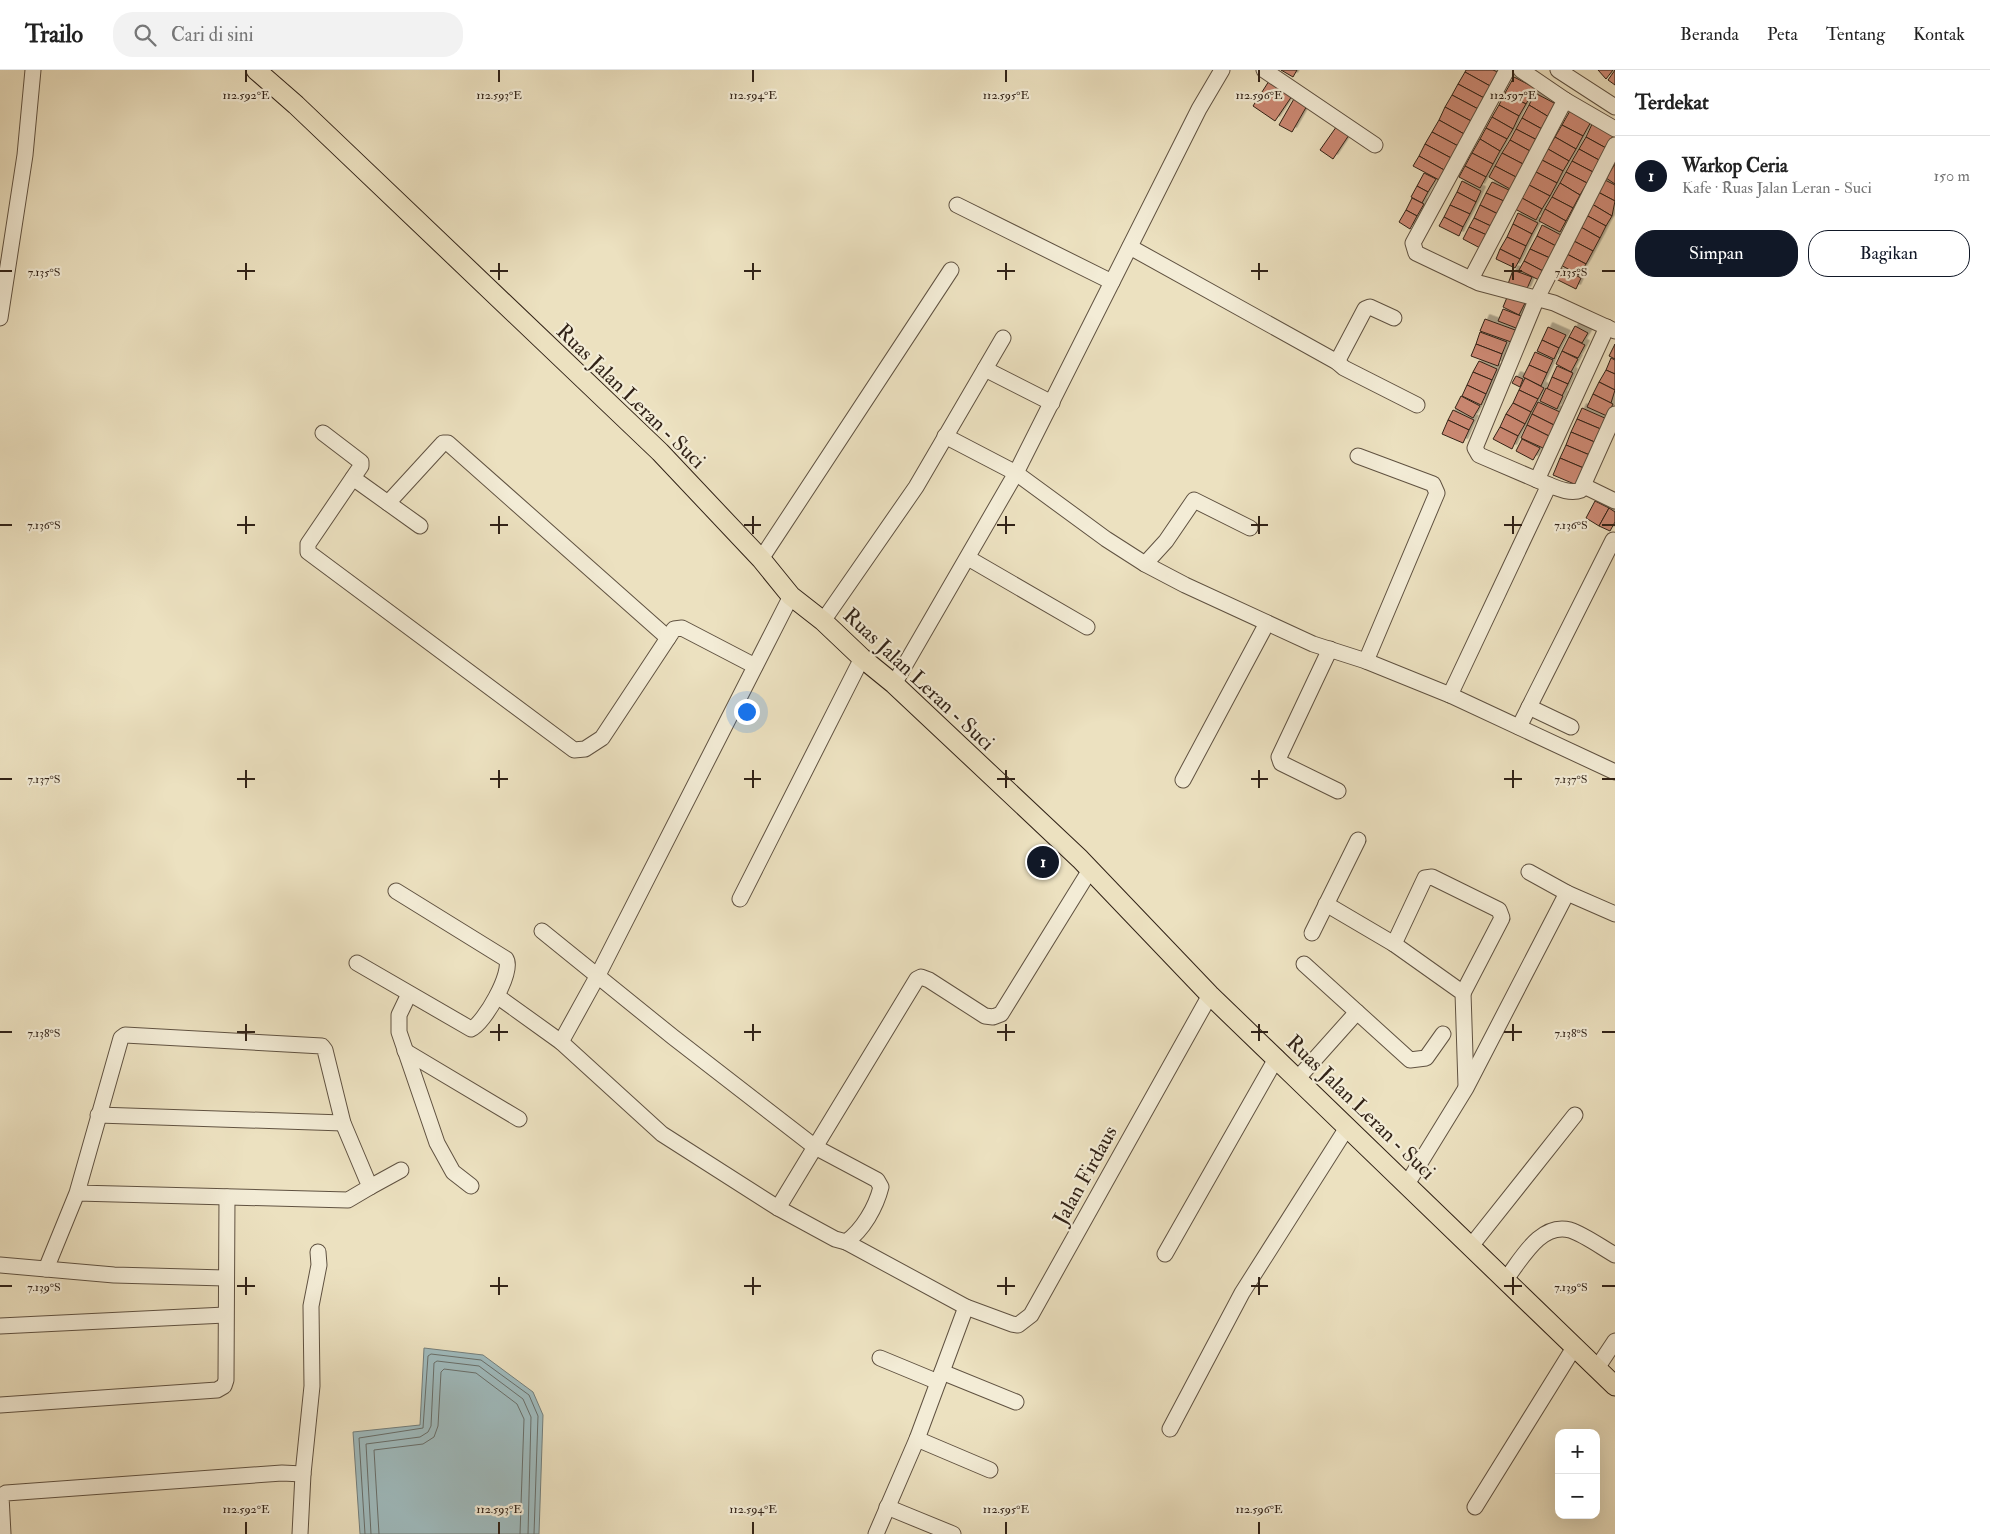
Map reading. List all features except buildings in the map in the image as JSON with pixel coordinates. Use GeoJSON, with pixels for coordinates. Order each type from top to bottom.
{"type":"FeatureCollection","features":[{"type":"Feature","properties":{"kind":"main road","name":"Ruas Jalan Leran - Suci"},"geometry":{"type":"LineString","coordinates":[[256,70],[296,105],[660,452],[761,559],[791,596],[823,621],[862,658],[894,684],[1090,870],[1210,995],[1277,1057],[1615,1386]]}},
{"type":"Feature","properties":{"kind":"street"},"geometry":{"type":"LineString","coordinates":[[0,318],[25,156],[33,70]]}},
{"type":"Feature","properties":{"kind":"street"},"geometry":{"type":"LineString","coordinates":[[894,684],[1016,473],[1199,109],[1222,70]]}},
{"type":"Feature","properties":{"kind":"street"},"geometry":{"type":"LineString","coordinates":[[1264,70],[1376,144]]}},
{"type":"Feature","properties":{"kind":"street"},"geometry":{"type":"LineString","coordinates":[[1450,695],[1611,329],[1554,303],[1471,279],[1416,253],[1414,244],[1507,70]]}},
{"type":"Feature","properties":{"kind":"street"},"geometry":{"type":"LineString","coordinates":[[1521,70],[1565,100],[1615,129]]}},
{"type":"Feature","properties":{"kind":"street"},"geometry":{"type":"LineString","coordinates":[[1558,70],[1615,107]]}},
{"type":"Feature","properties":{"kind":"street"},"geometry":{"type":"LineString","coordinates":[[1471,279],[1565,100]]}},
{"type":"Feature","properties":{"kind":"street"},"geometry":{"type":"LineString","coordinates":[[1614,418],[1584,486],[1577,492],[1559,489],[1479,455],[1475,450],[1537,298],[1615,145]]}},
{"type":"Feature","properties":{"kind":"street"},"geometry":{"type":"LineString","coordinates":[[957,206],[1112,282]]}},
{"type":"Feature","properties":{"kind":"street"},"geometry":{"type":"LineString","coordinates":[[1130,247],[1337,362],[1344,368],[1417,405]]}},
{"type":"Feature","properties":{"kind":"street"},"geometry":{"type":"LineString","coordinates":[[761,559],[950,270]]}},
{"type":"Feature","properties":{"kind":"street"},"geometry":{"type":"LineString","coordinates":[[1337,362],[1365,309],[1370,307],[1394,318]]}},
{"type":"Feature","properties":{"kind":"street"},"geometry":{"type":"LineString","coordinates":[[823,621],[916,487],[1003,338]]}},
{"type":"Feature","properties":{"kind":"street"},"geometry":{"type":"LineString","coordinates":[[985,369],[1052,403]]}},
{"type":"Feature","properties":{"kind":"street"},"geometry":{"type":"LineString","coordinates":[[323,433],[361,462],[360,470],[308,544],[308,552],[574,750],[585,749],[602,738],[674,629],[682,628],[755,666]]}},
{"type":"Feature","properties":{"kind":"street"},"geometry":{"type":"LineString","coordinates":[[945,436],[1016,473],[1145,564],[1185,586],[1330,649],[1366,661],[1450,695],[1615,771]]}},
{"type":"Feature","properties":{"kind":"street"},"geometry":{"type":"LineString","coordinates":[[388,503],[443,443],[448,443],[668,638]]}},
{"type":"Feature","properties":{"kind":"street"},"geometry":{"type":"LineString","coordinates":[[1358,456],[1433,484],[1437,493],[1366,661]]}},
{"type":"Feature","properties":{"kind":"street"},"geometry":{"type":"LineString","coordinates":[[353,478],[420,526]]}},
{"type":"Feature","properties":{"kind":"street"},"geometry":{"type":"LineString","coordinates":[[1584,486],[1615,501]]}},
{"type":"Feature","properties":{"kind":"street"},"geometry":{"type":"LineString","coordinates":[[1145,564],[1166,541],[1194,500],[1250,528]]}},
{"type":"Feature","properties":{"kind":"street"},"geometry":{"type":"LineString","coordinates":[[1519,727],[1613,540]]}},
{"type":"Feature","properties":{"kind":"street"},"geometry":{"type":"LineString","coordinates":[[968,558],[1087,627]]}},
{"type":"Feature","properties":{"kind":"street"},"geometry":{"type":"LineString","coordinates":[[561,1042],[598,975],[791,596]]}},
{"type":"Feature","properties":{"kind":"street"},"geometry":{"type":"LineString","coordinates":[[1183,780],[1267,623]]}},
{"type":"Feature","properties":{"kind":"street"},"geometry":{"type":"LineString","coordinates":[[1330,649],[1279,758],[1281,762],[1338,791]]}},
{"type":"Feature","properties":{"kind":"street"},"geometry":{"type":"LineString","coordinates":[[740,899],[862,658]]}},
{"type":"Feature","properties":{"kind":"street"},"geometry":{"type":"LineString","coordinates":[[1529,707],[1571,727]]}},
{"type":"Feature","properties":{"kind":"street"},"geometry":{"type":"LineString","coordinates":[[1312,932],[1358,840]]}},
{"type":"Feature","properties":{"kind":"street"},"geometry":{"type":"LineString","coordinates":[[778,1208],[917,979],[921,977],[929,980],[985,1016],[993,1017],[1001,1014],[1090,870]]}},
{"type":"Feature","properties":{"kind":"street"},"geometry":{"type":"LineString","coordinates":[[1529,872],[1567,893],[1615,914]]}},
{"type":"Feature","properties":{"kind":"street"},"geometry":{"type":"LineString","coordinates":[[1394,944],[1425,878],[1432,878],[1499,910],[1502,918],[1463,993],[1466,1088]]}},
{"type":"Feature","properties":{"kind":"street"},"geometry":{"type":"LineString","coordinates":[[357,963],[471,1029],[477,1027],[497,996],[508,966],[506,959],[396,891]]}},
{"type":"Feature","properties":{"kind":"street"},"geometry":{"type":"LineString","coordinates":[[1407,1184],[1466,1088],[1567,893]]}},
{"type":"Feature","properties":{"kind":"street"},"geometry":{"type":"LineString","coordinates":[[1326,904],[1394,944],[1463,993]]}},
{"type":"Feature","properties":{"kind":"street"},"geometry":{"type":"LineString","coordinates":[[542,931],[673,1037],[815,1147],[877,1180],[881,1187],[878,1196],[856,1235],[846,1242]]}},
{"type":"Feature","properties":{"kind":"street"},"geometry":{"type":"LineString","coordinates":[[1304,964],[1410,1060],[1426,1058],[1443,1034]]}},
{"type":"Feature","properties":{"kind":"street"},"geometry":{"type":"LineString","coordinates":[[409,994],[399,1016],[399,1032],[405,1051],[437,1143],[453,1172],[471,1186]]}},
{"type":"Feature","properties":{"kind":"street","name":"Jalan Firdaus"},"geometry":{"type":"LineString","coordinates":[[966,1308],[1018,1325],[1031,1315],[1210,995]]}},
{"type":"Feature","properties":{"kind":"street"},"geometry":{"type":"LineString","coordinates":[[497,996],[561,1042],[662,1134],[778,1208],[835,1239],[846,1242],[966,1308],[917,1439],[876,1534]]}},
{"type":"Feature","properties":{"kind":"street"},"geometry":{"type":"LineString","coordinates":[[1298,1078],[1357,1012]]}},
{"type":"Feature","properties":{"kind":"street"},"geometry":{"type":"LineString","coordinates":[[46,1269],[77,1193],[121,1038],[130,1034],[322,1046],[325,1050],[343,1122],[370,1187]]}},
{"type":"Feature","properties":{"kind":"street"},"geometry":{"type":"LineString","coordinates":[[1465,1039],[1486,1050]]}},
{"type":"Feature","properties":{"kind":"street"},"geometry":{"type":"LineString","coordinates":[[405,1051],[519,1119]]}},
{"type":"Feature","properties":{"kind":"street"},"geometry":{"type":"LineString","coordinates":[[1165,1254],[1277,1057]]}},
{"type":"Feature","properties":{"kind":"street"},"geometry":{"type":"LineString","coordinates":[[98,1115],[343,1122]]}},
{"type":"Feature","properties":{"kind":"street"},"geometry":{"type":"LineString","coordinates":[[1471,1246],[1575,1115]]}},
{"type":"Feature","properties":{"kind":"street"},"geometry":{"type":"LineString","coordinates":[[1170,1429],[1242,1293],[1348,1126]]}},
{"type":"Feature","properties":{"kind":"street"},"geometry":{"type":"LineString","coordinates":[[77,1193],[348,1200],[401,1170]]}},
{"type":"Feature","properties":{"kind":"street"},"geometry":{"type":"LineString","coordinates":[[0,1405],[218,1390],[224,1386],[226,1380],[224,1278],[227,1197]]}},
{"type":"Feature","properties":{"kind":"street"},"geometry":{"type":"LineString","coordinates":[[1506,1279],[1538,1238],[1554,1230],[1571,1230],[1615,1255]]}},
{"type":"Feature","properties":{"kind":"street"},"geometry":{"type":"LineString","coordinates":[[300,1534],[303,1474],[312,1386],[312,1306],[319,1265],[318,1252]]}},
{"type":"Feature","properties":{"kind":"street"},"geometry":{"type":"LineString","coordinates":[[0,1265],[114,1275],[224,1278]]}},
{"type":"Feature","properties":{"kind":"street"},"geometry":{"type":"LineString","coordinates":[[0,1326],[225,1315]]}},
{"type":"Feature","properties":{"kind":"street"},"geometry":{"type":"LineString","coordinates":[[1597,1368],[1615,1340]]}},
{"type":"Feature","properties":{"kind":"street"},"geometry":{"type":"LineString","coordinates":[[1475,1507],[1575,1346]]}},
{"type":"Feature","properties":{"kind":"street"},"geometry":{"type":"LineString","coordinates":[[880,1358],[1016,1402]]}},
{"type":"Feature","properties":{"kind":"street"},"geometry":{"type":"LineString","coordinates":[[917,1439],[990,1470]]}},
{"type":"Feature","properties":{"kind":"street"},"geometry":{"type":"LineString","coordinates":[[3,1534],[0,1496],[6,1493],[282,1473],[303,1474]]}},
{"type":"Feature","properties":{"kind":"street"},"geometry":{"type":"LineString","coordinates":[[887,1507],[953,1534]]}},
{"type":"Feature","properties":{"kind":"water"},"geometry":{"type":"Polygon","coordinates":[[[424,1348],[483,1355],[533,1392],[543,1415],[539,1534],[360,1534],[353,1432],[420,1425],[424,1348]]]}},
{"type":"Feature","properties":{"kind":"place","name":"Warkop Ceria"},"geometry":{"type":"Point","coordinates":[1043,862]}}]}
